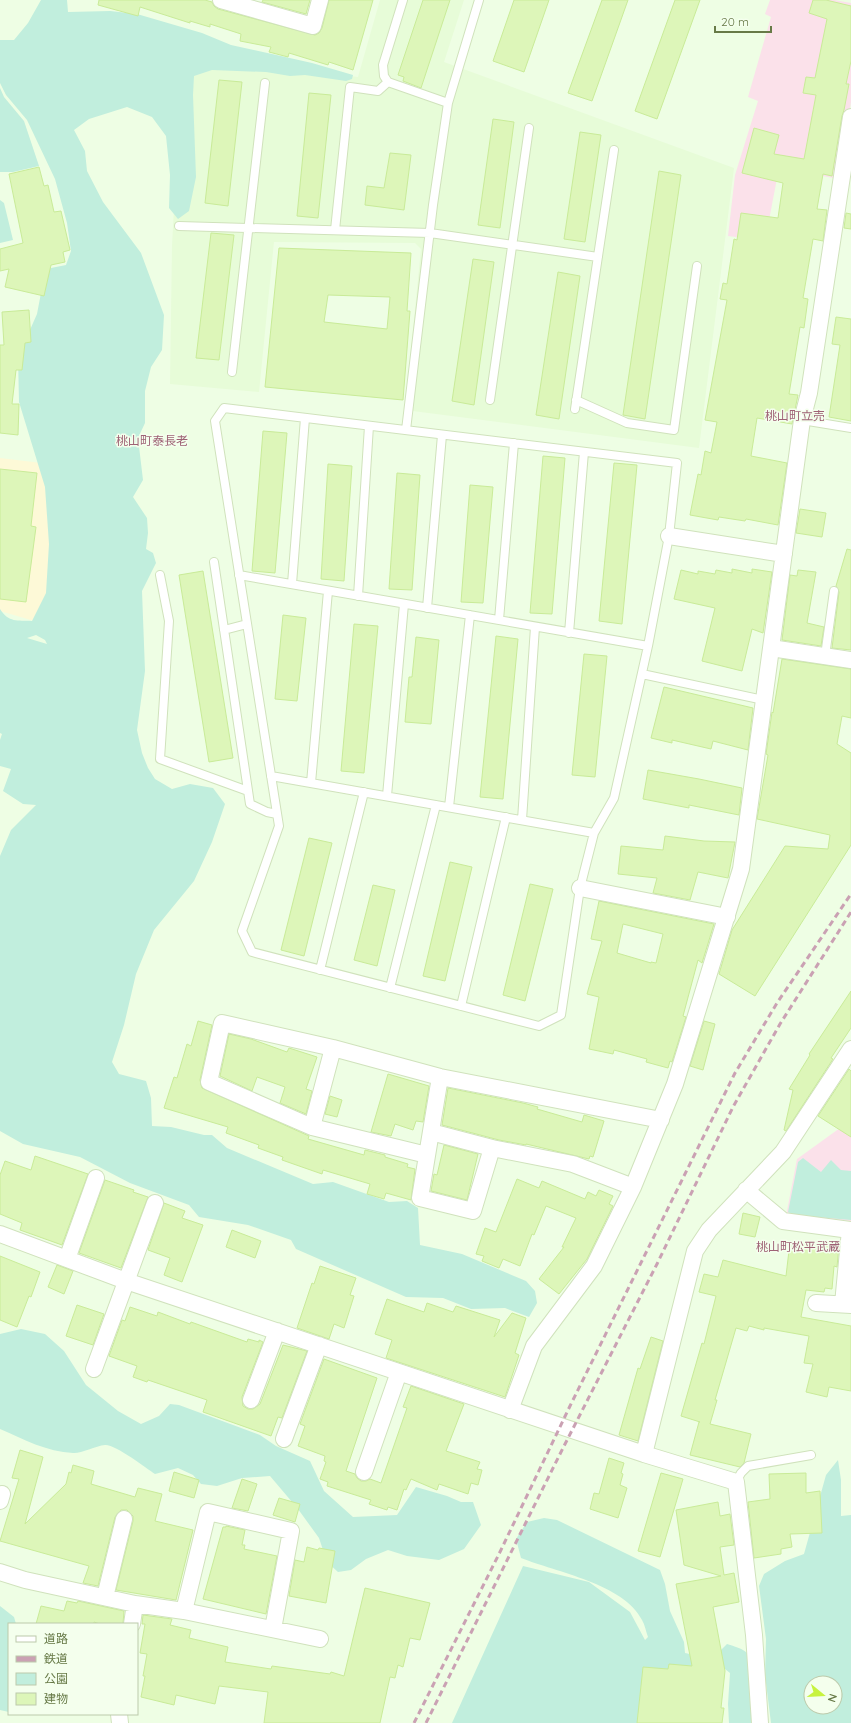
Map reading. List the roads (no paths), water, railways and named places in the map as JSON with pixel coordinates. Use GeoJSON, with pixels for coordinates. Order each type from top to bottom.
{"type":"FeatureCollection","features":[{"type":"Feature","properties":{"kind":"street"},"geometry":{"type":"LineString","coordinates":[[221,0],[312,26],[320,0]]}},
{"type":"Feature","properties":{"kind":"street"},"geometry":{"type":"LineString","coordinates":[[510,1410],[534,1346],[594,1266],[633,1187],[675,1084],[741,869],[802,420],[809,393],[851,117]]}},
{"type":"Feature","properties":{"kind":"street"},"geometry":{"type":"LineString","coordinates":[[669,536],[784,554]]}},
{"type":"Feature","properties":{"kind":"street"},"geometry":{"type":"LineString","coordinates":[[771,648],[851,660]]}},
{"type":"Feature","properties":{"kind":"street"},"geometry":{"type":"LineString","coordinates":[[580,888],[727,917]]}},
{"type":"Feature","properties":{"kind":"street"},"geometry":{"type":"LineString","coordinates":[[427,1156],[312,1127],[209,1082],[222,1023],[333,1048],[440,1078],[661,1120]]}},
{"type":"Feature","properties":{"kind":"street"},"geometry":{"type":"LineString","coordinates":[[312,1127],[333,1048]]}},
{"type":"Feature","properties":{"kind":"street"},"geometry":{"type":"LineString","coordinates":[[644,1454],[695,1251],[709,1230],[782,1152],[851,1049]]}},
{"type":"Feature","properties":{"kind":"street"},"geometry":{"type":"LineString","coordinates":[[440,1078],[420,1198],[473,1211],[492,1148]]}},
{"type":"Feature","properties":{"kind":"street"},"geometry":{"type":"LineString","coordinates":[[431,1132],[492,1148],[573,1164],[633,1187]]}},
{"type":"Feature","properties":{"kind":"street"},"geometry":{"type":"LineString","coordinates":[[67,1259],[96,1178]]}},
{"type":"Feature","properties":{"kind":"street"},"geometry":{"type":"LineString","coordinates":[[746,1190],[783,1221],[850,1230],[847,1305],[816,1303]]}},
{"type":"Feature","properties":{"kind":"street"},"geometry":{"type":"LineString","coordinates":[[94,1368],[155,1203]]}},
{"type":"Feature","properties":{"kind":"street"},"geometry":{"type":"LineString","coordinates":[[0,1234],[126,1281],[510,1410],[644,1454],[736,1482],[754,1635],[760,1723]]}},
{"type":"Feature","properties":{"kind":"street"},"geometry":{"type":"LineString","coordinates":[[251,1400],[277,1331]]}},
{"type":"Feature","properties":{"kind":"street"},"geometry":{"type":"LineString","coordinates":[[284,1439],[319,1346]]}},
{"type":"Feature","properties":{"kind":"street"},"geometry":{"type":"LineString","coordinates":[[364,1472],[399,1372]]}},
{"type":"Feature","properties":{"kind":"street"},"geometry":{"type":"LineString","coordinates":[[184,1611],[208,1512],[290,1531],[273,1629]]}},
{"type":"Feature","properties":{"kind":"street"},"geometry":{"type":"LineString","coordinates":[[106,1597],[124,1519]]}},
{"type":"Feature","properties":{"kind":"street"},"geometry":{"type":"LineString","coordinates":[[0,1572],[25,1580],[135,1604],[184,1611],[320,1639]]}},
{"type":"Feature","properties":{"kind":"street"},"geometry":{"type":"LineString","coordinates":[[132,1623],[135,1604]]}},
{"type":"Feature","properties":{"kind":"lane"},"geometry":{"type":"LineString","coordinates":[[403,0],[383,65],[384,76],[388,82],[448,103]]}},
{"type":"Feature","properties":{"kind":"lane"},"geometry":{"type":"LineString","coordinates":[[406,430],[430,233],[432,205],[448,103],[479,0]]}},
{"type":"Feature","properties":{"kind":"lane"},"geometry":{"type":"LineString","coordinates":[[335,230],[350,87],[378,91],[388,82]]}},
{"type":"Feature","properties":{"kind":"lane"},"geometry":{"type":"LineString","coordinates":[[232,372],[264,83]]}},
{"type":"Feature","properties":{"kind":"lane"},"geometry":{"type":"LineString","coordinates":[[490,400],[529,128]]}},
{"type":"Feature","properties":{"kind":"lane"},"geometry":{"type":"LineString","coordinates":[[575,409],[614,150]]}},
{"type":"Feature","properties":{"kind":"lane"},"geometry":{"type":"LineString","coordinates":[[179,226],[430,233],[598,257]]}},
{"type":"Feature","properties":{"kind":"lane"},"geometry":{"type":"LineString","coordinates":[[576,400],[627,423],[674,430],[697,266]]}},
{"type":"Feature","properties":{"kind":"lane"},"geometry":{"type":"LineString","coordinates":[[224,408],[369,426],[677,463],[669,536],[648,646],[614,798],[594,832],[580,888],[561,1015],[540,1026],[252,952],[242,931],[279,826],[215,421],[224,408]]}},
{"type":"Feature","properties":{"kind":"lane"},"geometry":{"type":"LineString","coordinates":[[292,584],[305,418]]}},
{"type":"Feature","properties":{"kind":"lane"},"geometry":{"type":"LineString","coordinates":[[802,420],[851,428]]}},
{"type":"Feature","properties":{"kind":"lane"},"geometry":{"type":"LineString","coordinates":[[358,596],[369,426]]}},
{"type":"Feature","properties":{"kind":"lane"},"geometry":{"type":"LineString","coordinates":[[427,608],[442,435]]}},
{"type":"Feature","properties":{"kind":"lane"},"geometry":{"type":"LineString","coordinates":[[499,620],[514,443]]}},
{"type":"Feature","properties":{"kind":"lane"},"geometry":{"type":"LineString","coordinates":[[569,632],[584,452]]}},
{"type":"Feature","properties":{"kind":"lane"},"geometry":{"type":"LineString","coordinates":[[214,562],[250,804],[267,812],[277,814]]}},
{"type":"Feature","properties":{"kind":"lane"},"geometry":{"type":"LineString","coordinates":[[160,575],[169,621],[160,758],[248,791]]}},
{"type":"Feature","properties":{"kind":"lane"},"geometry":{"type":"LineString","coordinates":[[239,575],[648,646]]}},
{"type":"Feature","properties":{"kind":"lane"},"geometry":{"type":"LineString","coordinates":[[311,783],[328,590]]}},
{"type":"Feature","properties":{"kind":"lane"},"geometry":{"type":"LineString","coordinates":[[825,656],[834,591]]}},
{"type":"Feature","properties":{"kind":"lane"},"geometry":{"type":"LineString","coordinates":[[387,796],[404,604]]}},
{"type":"Feature","properties":{"kind":"lane"},"geometry":{"type":"LineString","coordinates":[[449,807],[470,615]]}},
{"type":"Feature","properties":{"kind":"lane"},"geometry":{"type":"LineString","coordinates":[[224,630],[247,624]]}},
{"type":"Feature","properties":{"kind":"lane"},"geometry":{"type":"LineString","coordinates":[[522,820],[534,626]]}},
{"type":"Feature","properties":{"kind":"lane"},"geometry":{"type":"LineString","coordinates":[[642,674],[764,700]]}},
{"type":"Feature","properties":{"kind":"lane"},"geometry":{"type":"LineString","coordinates":[[271,776],[594,832]]}},
{"type":"Feature","properties":{"kind":"lane"},"geometry":{"type":"LineString","coordinates":[[320,970],[364,792]]}},
{"type":"Feature","properties":{"kind":"lane"},"geometry":{"type":"LineString","coordinates":[[390,988],[436,805]]}},
{"type":"Feature","properties":{"kind":"lane"},"geometry":{"type":"LineString","coordinates":[[461,1006],[506,817]]}},
{"type":"Feature","properties":{"kind":"lane"},"geometry":{"type":"LineString","coordinates":[[736,1482],[741,1473],[748,1466],[811,1455]]}},
{"type":"Feature","properties":{"kind":"railway"},"geometry":{"type":"LineString","coordinates":[[414,1723],[499,1554],[570,1406],[735,1073],[777,1003],[851,894]]}},
{"type":"Feature","properties":{"kind":"railway"},"geometry":{"type":"LineString","coordinates":[[426,1723],[563,1448],[657,1264],[733,1107],[780,1024],[851,912]]}},
{"type":"Feature","properties":{"kind":"district","name":"桃山町立売"},"geometry":{"type":"Point","coordinates":[795,416]}},
{"type":"Feature","properties":{"kind":"district","name":"桃山町泰長老"},"geometry":{"type":"Point","coordinates":[152,441]}},
{"type":"Feature","properties":{"kind":"district","name":"桃山町松平武蔵"},"geometry":{"type":"Point","coordinates":[798,1247]}}]}
